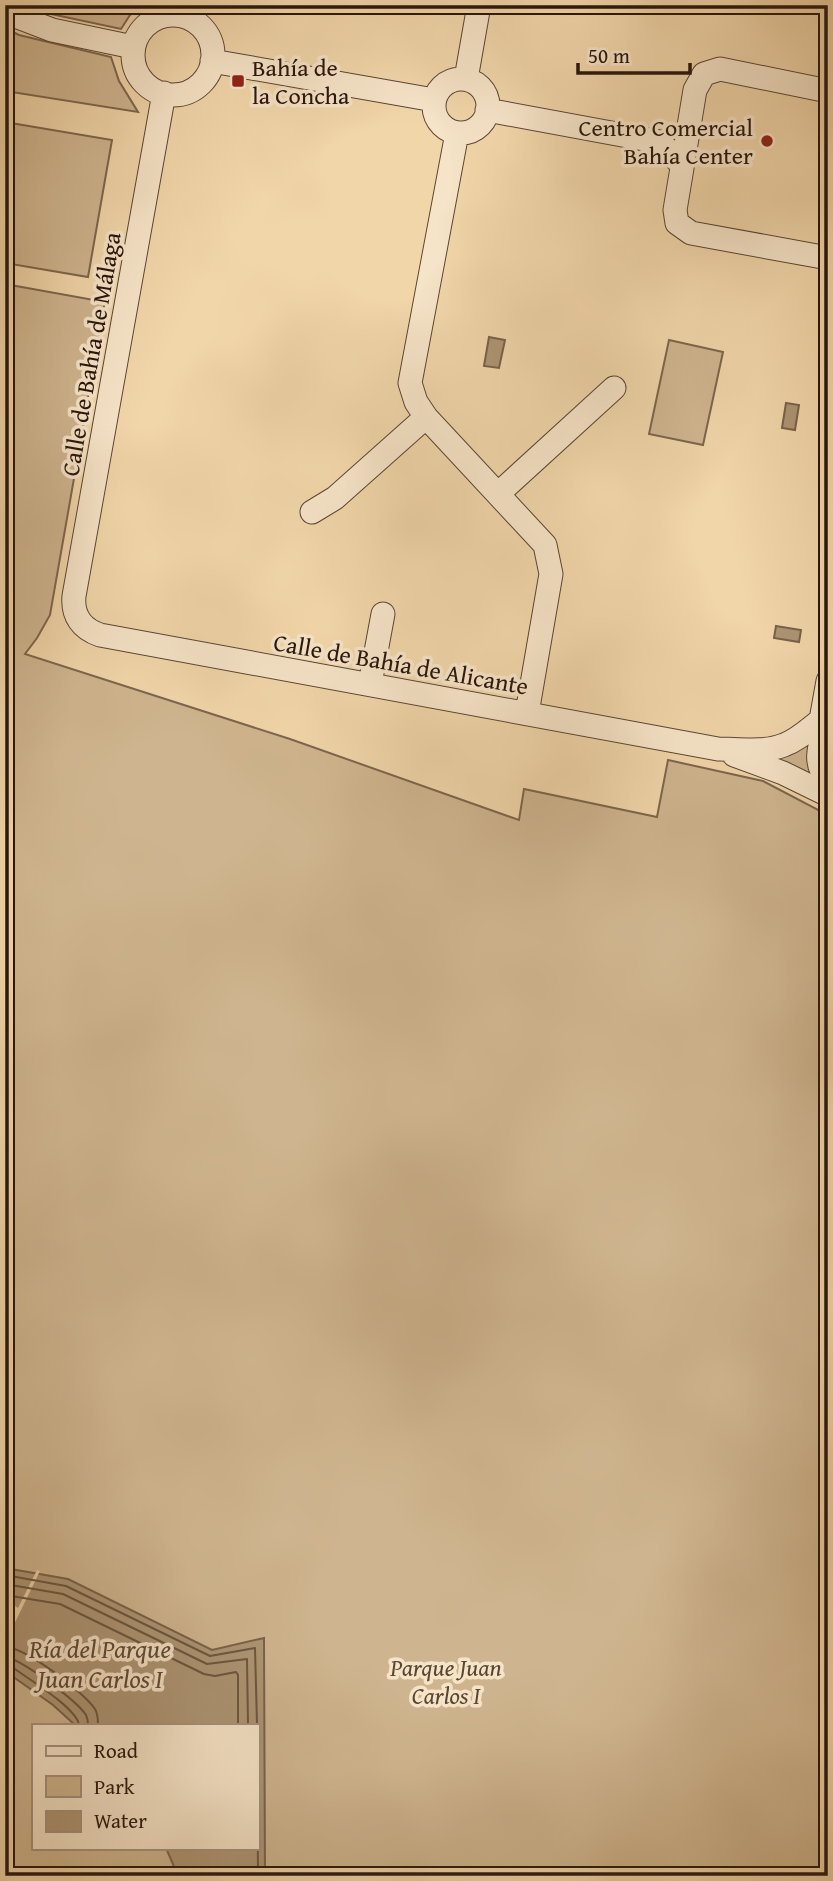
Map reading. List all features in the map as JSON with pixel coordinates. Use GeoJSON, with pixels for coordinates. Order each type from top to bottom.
{"type":"FeatureCollection","features":[{"type":"Feature","properties":{"kind":"street"},"geometry":{"type":"LineString","coordinates":[[466,79],[479,5]]}},
{"type":"Feature","properties":{"kind":"street"},"geometry":{"type":"LineString","coordinates":[[180,10],[201,25],[209,36],[213,49],[207,75],[198,86],[174,95],[150,88],[142,80],[133,59],[133,47],[144,26],[153,19],[180,10]]}},
{"type":"Feature","properties":{"kind":"street"},"geometry":{"type":"LineString","coordinates":[[5,12],[52,30],[133,47]]}},
{"type":"Feature","properties":{"kind":"street"},"geometry":{"type":"LineString","coordinates":[[212,61],[434,100]]}},
{"type":"Feature","properties":{"kind":"street"},"geometry":{"type":"LineString","coordinates":[[828,91],[720,69],[704,74],[695,90],[675,210],[677,223],[691,233],[828,258]]}},
{"type":"Feature","properties":{"kind":"street"},"geometry":{"type":"LineString","coordinates":[[466,79],[479,86],[484,93],[487,110],[479,125],[472,130],[457,133],[441,124],[434,110],[434,100],[444,84],[466,79]]}},
{"type":"Feature","properties":{"kind":"street","name":"Calle de Bahía de Málaga"},"geometry":{"type":"LineString","coordinates":[[80,622],[73,607],[74,596],[164,93]]}},
{"type":"Feature","properties":{"kind":"street"},"geometry":{"type":"LineString","coordinates":[[487,110],[660,142],[682,165]]}},
{"type":"Feature","properties":{"kind":"street"},"geometry":{"type":"LineString","coordinates":[[660,142],[688,127]]}},
{"type":"Feature","properties":{"kind":"street"},"geometry":{"type":"LineString","coordinates":[[457,133],[410,383],[416,402],[426,416],[545,545],[551,574],[527,713]]}},
{"type":"Feature","properties":{"kind":"street"},"geometry":{"type":"LineString","coordinates":[[499,493],[614,388]]}},
{"type":"Feature","properties":{"kind":"street"},"geometry":{"type":"LineString","coordinates":[[312,512],[335,498],[426,416]]}},
{"type":"Feature","properties":{"kind":"street"},"geometry":{"type":"LineString","coordinates":[[370,684],[383,614]]}},
{"type":"Feature","properties":{"kind":"street","name":"Calle de Bahía de Alicante"},"geometry":{"type":"LineString","coordinates":[[80,622],[88,631],[100,635],[718,749],[751,750],[782,746],[825,726]]}},
{"type":"Feature","properties":{"kind":"street"},"geometry":{"type":"LineString","coordinates":[[828,681],[825,726],[818,750],[819,763],[828,780]]}},
{"type":"Feature","properties":{"kind":"street","name":"Calle de Bahía de Alicante"},"geometry":{"type":"LineString","coordinates":[[718,749],[783,773],[828,795]]}},
{"type":"Feature","properties":{"kind":"green space"},"geometry":{"type":"Polygon","coordinates":[[[26,5],[145,5],[130,15],[121,29],[51,14],[26,5]]]}},
{"type":"Feature","properties":{"kind":"green space"},"geometry":{"type":"Polygon","coordinates":[[[5,28],[19,35],[111,57],[119,81],[138,112],[5,91],[5,28]]]}},
{"type":"Feature","properties":{"kind":"green space"},"geometry":{"type":"Polygon","coordinates":[[[5,122],[112,140],[88,277],[5,263],[5,122]]]}},
{"type":"Feature","properties":{"kind":"green space","name":"Parque Juan Carlos I"},"geometry":{"type":"Polygon","coordinates":[[[5,284],[105,302],[50,615],[25,654],[290,739],[519,820],[524,789],[657,817],[668,760],[763,781],[828,815],[828,1876],[5,1876],[5,284]]]}},
{"type":"Feature","properties":{"kind":"green space"},"geometry":{"type":"Polygon","coordinates":[[[669,340],[723,352],[703,445],[649,434],[669,340]]]}},
{"type":"Feature","properties":{"kind":"green space"},"geometry":{"type":"Polygon","coordinates":[[[810,736],[819,780],[767,755],[810,736]]]}},
{"type":"Feature","properties":{"kind":"water"},"geometry":{"type":"Polygon","coordinates":[[[489,337],[505,340],[499,368],[484,366],[489,337]]]}},
{"type":"Feature","properties":{"kind":"water"},"geometry":{"type":"Polygon","coordinates":[[[786,403],[799,405],[795,430],[782,428],[786,403]]]}},
{"type":"Feature","properties":{"kind":"water"},"geometry":{"type":"Polygon","coordinates":[[[776,626],[801,630],[799,642],[774,638],[776,626]]]}},
{"type":"Feature","properties":{"kind":"water","name":"Ría del Parque Juan Carlos I"},"geometry":{"type":"Polygon","coordinates":[[[5,1568],[68,1579],[212,1650],[264,1638],[265,1876],[178,1876],[167,1850],[259,1850],[259,1724],[74,1724],[53,1705],[5,1671],[5,1568]]]}},
{"type":"Feature","properties":{"kind":"pier"},"geometry":{"type":"Polygon","coordinates":[[[37,1570],[40,1571],[5,1643],[5,1626],[15,1606],[18,1608],[37,1570]]]}},
{"type":"Feature","properties":{"kind":"place","name":"Bahía de la Concha"},"geometry":{"type":"Point","coordinates":[238,81]}},
{"type":"Feature","properties":{"kind":"place","name":"Centro Comercial Bahía Center"},"geometry":{"type":"Point","coordinates":[767,141]}}]}
